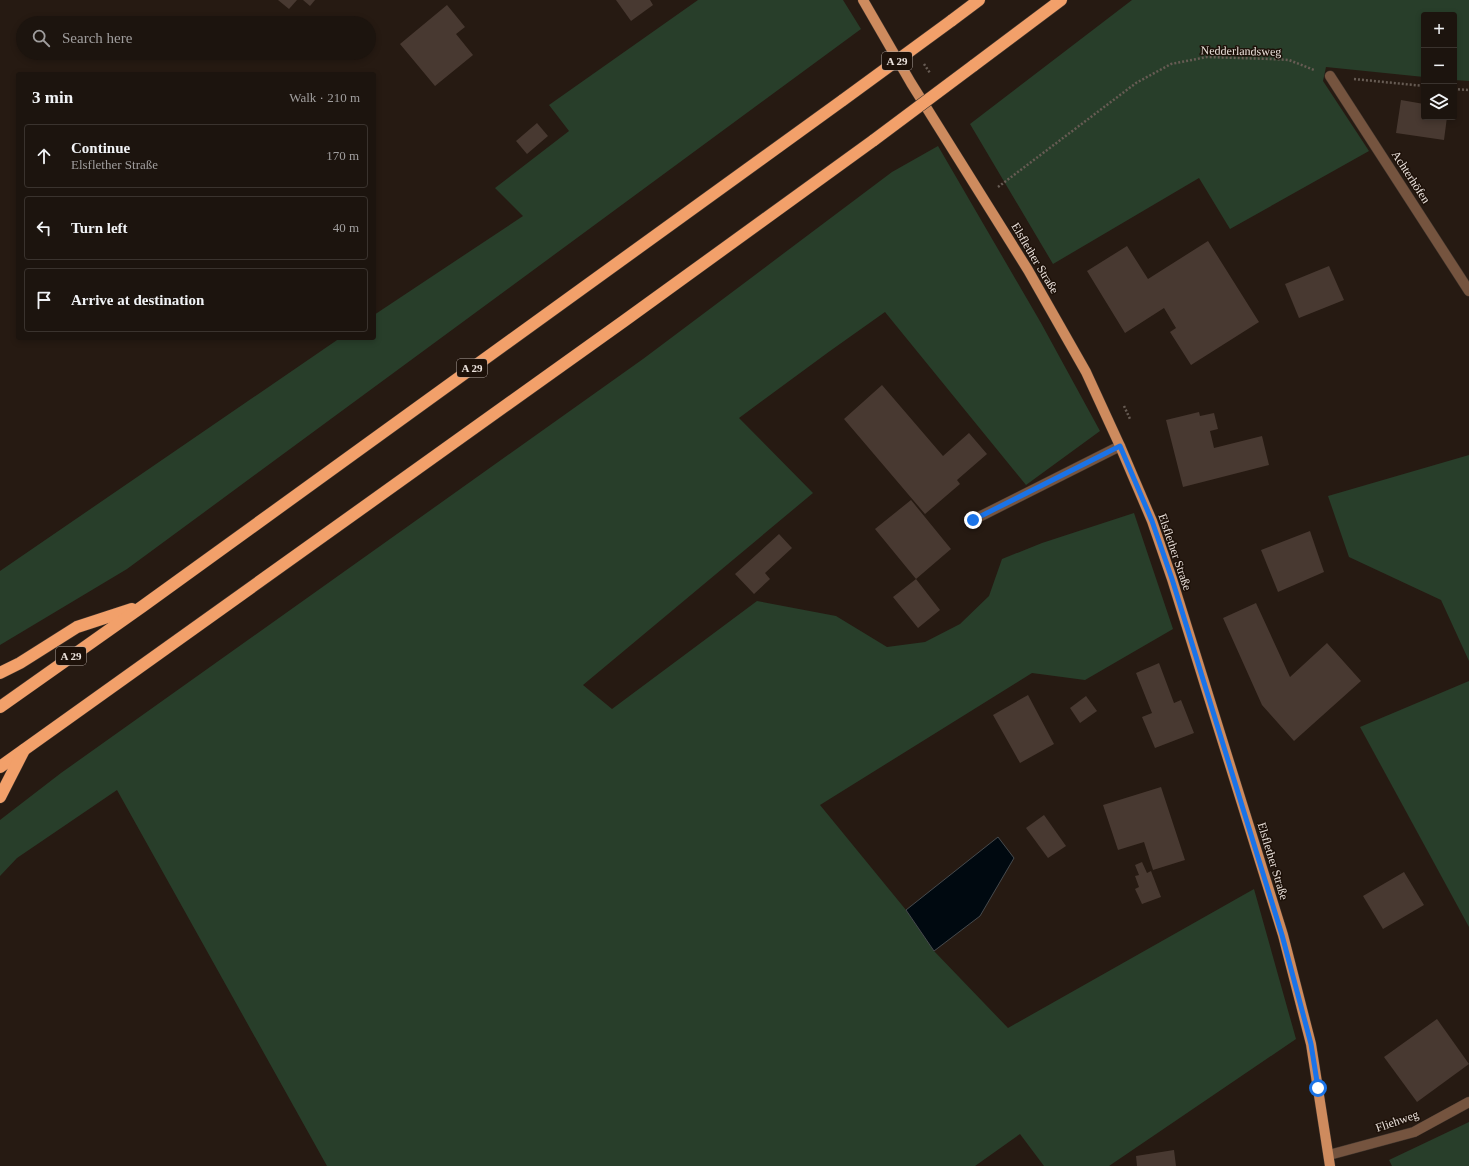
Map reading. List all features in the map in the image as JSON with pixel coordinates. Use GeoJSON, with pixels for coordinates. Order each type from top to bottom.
{"type":"FeatureCollection","features":[{"type":"Feature","properties":{"kind":"highway","name":"A 29"},"geometry":{"type":"LineString","coordinates":[[0,707],[143,606],[979,0]]}},
{"type":"Feature","properties":{"kind":"highway"},"geometry":{"type":"LineString","coordinates":[[0,767],[618,326],[874,140],[1062,0]]}},
{"type":"Feature","properties":{"kind":"highway"},"geometry":{"type":"LineString","coordinates":[[0,673],[20,663],[77,626],[143,606]]}},
{"type":"Feature","properties":{"kind":"highway"},"geometry":{"type":"LineString","coordinates":[[0,797],[25,749]]}},
{"type":"Feature","properties":{"kind":"main road","name":"Elsflether Straße"},"geometry":{"type":"LineString","coordinates":[[863,0],[911,83],[1028,270],[1086,372],[1152,521],[1172,579],[1282,935],[1311,1044],[1330,1166]]}},
{"type":"Feature","properties":{"kind":"street","name":"Achterhöfen"},"geometry":{"type":"LineString","coordinates":[[1330,76],[1469,291]]}},
{"type":"Feature","properties":{"kind":"street"},"geometry":{"type":"LineString","coordinates":[[973,520],[1120,446]]}},
{"type":"Feature","properties":{"kind":"street","name":"Fliehweg"},"geometry":{"type":"LineString","coordinates":[[1329,1154],[1414,1132],[1469,1102]]}},
{"type":"Feature","properties":{"kind":"path","name":"Nedderlandsweg"},"geometry":{"type":"LineString","coordinates":[[998,187],[1136,83],[1171,64],[1207,57],[1288,60],[1330,76],[1421,86]]}},
{"type":"Feature","properties":{"kind":"path"},"geometry":{"type":"LineString","coordinates":[[1457,89],[1469,90]]}},
{"type":"Feature","properties":{"kind":"green space"},"geometry":{"type":"Polygon","coordinates":[[[698,0],[843,0],[861,29],[127,569],[0,645],[0,571],[337,340],[376,340],[376,314],[523,216],[495,188],[569,131],[549,105],[698,0]]]}},
{"type":"Feature","properties":{"kind":"green space"},"geometry":{"type":"Polygon","coordinates":[[[1132,0],[1469,0],[1469,81],[1457,80],[1457,12],[1421,12],[1421,77],[1326,67],[1323,81],[1369,151],[1230,229],[1199,178],[1053,264],[970,124],[1132,0]]]}},
{"type":"Feature","properties":{"kind":"green space"},"geometry":{"type":"Polygon","coordinates":[[[938,146],[1041,323],[1100,431],[1026,485],[885,312],[739,418],[813,493],[583,685],[612,709],[757,601],[836,616],[887,647],[925,642],[960,624],[989,596],[1002,559],[1042,543],[1134,513],[1173,629],[1085,680],[1032,673],[820,805],[906,910],[934,951],[1008,1028],[1254,889],[1296,1039],[1109,1166],[1044,1166],[1020,1134],[975,1166],[327,1166],[117,790],[17,858],[0,876],[0,820],[61,773],[643,359],[892,172],[938,146]]]}},
{"type":"Feature","properties":{"kind":"green space"},"geometry":{"type":"Polygon","coordinates":[[[1469,455],[1469,661],[1441,600],[1349,557],[1328,496],[1469,455]]]}},
{"type":"Feature","properties":{"kind":"green space"},"geometry":{"type":"Polygon","coordinates":[[[1469,681],[1469,927],[1360,727],[1469,681]]]}},
{"type":"Feature","properties":{"kind":"green space"},"geometry":{"type":"Polygon","coordinates":[[[1469,1122],[1469,1166],[1392,1166],[1389,1160],[1469,1122]]]}},
{"type":"Feature","properties":{"kind":"shaded area"},"geometry":{"type":"Polygon","coordinates":[[[998,837],[1014,858],[980,916],[934,951],[906,910],[998,837]]]}},
{"type":"Feature","properties":{"kind":"building"},"geometry":{"type":"Polygon","coordinates":[[[278,0],[297,0],[289,9],[278,0]]]}},
{"type":"Feature","properties":{"kind":"building"},"geometry":{"type":"Polygon","coordinates":[[[303,0],[315,0],[310,6],[303,0]]]}},
{"type":"Feature","properties":{"kind":"building"},"geometry":{"type":"Polygon","coordinates":[[[616,0],[650,0],[653,5],[631,21],[616,0]]]}},
{"type":"Feature","properties":{"kind":"building"},"geometry":{"type":"Polygon","coordinates":[[[447,5],[465,27],[456,34],[473,55],[435,86],[400,44],[447,5]]]}},
{"type":"Feature","properties":{"kind":"building"},"geometry":{"type":"Polygon","coordinates":[[[1401,100],[1421,103],[1421,120],[1447,120],[1444,140],[1396,133],[1401,100]]]}},
{"type":"Feature","properties":{"kind":"building"},"geometry":{"type":"Polygon","coordinates":[[[537,123],[548,136],[527,154],[516,141],[537,123]]]}},
{"type":"Feature","properties":{"kind":"building"},"geometry":{"type":"Polygon","coordinates":[[[1208,241],[1259,322],[1191,365],[1170,332],[1176,328],[1164,308],[1125,333],[1087,271],[1127,246],[1148,279],[1208,241]]]}},
{"type":"Feature","properties":{"kind":"building"},"geometry":{"type":"Polygon","coordinates":[[[1329,266],[1344,300],[1299,318],[1285,284],[1329,266]]]}},
{"type":"Feature","properties":{"kind":"building"},"geometry":{"type":"Polygon","coordinates":[[[882,385],[943,456],[969,433],[987,454],[957,480],[960,484],[925,514],[844,419],[882,385]]]}},
{"type":"Feature","properties":{"kind":"building"},"geometry":{"type":"Polygon","coordinates":[[[1199,412],[1200,416],[1214,413],[1218,429],[1210,431],[1214,448],[1262,436],[1269,465],[1183,487],[1166,420],[1199,412]]]}},
{"type":"Feature","properties":{"kind":"building"},"geometry":{"type":"Polygon","coordinates":[[[911,500],[951,549],[916,579],[875,529],[911,500]]]}},
{"type":"Feature","properties":{"kind":"building"},"geometry":{"type":"Polygon","coordinates":[[[1310,531],[1324,572],[1278,592],[1261,550],[1310,531]]]}},
{"type":"Feature","properties":{"kind":"building"},"geometry":{"type":"Polygon","coordinates":[[[779,534],[792,548],[765,573],[770,579],[754,594],[735,574],[779,534]]]}},
{"type":"Feature","properties":{"kind":"building"},"geometry":{"type":"Polygon","coordinates":[[[916,579],[940,610],[918,628],[893,597],[916,579]]]}},
{"type":"Feature","properties":{"kind":"building"},"geometry":{"type":"Polygon","coordinates":[[[1256,603],[1290,677],[1327,643],[1361,681],[1294,741],[1262,705],[1223,618],[1256,603]]]}},
{"type":"Feature","properties":{"kind":"building"},"geometry":{"type":"Polygon","coordinates":[[[1159,663],[1174,703],[1181,700],[1194,733],[1155,748],[1142,717],[1152,713],[1136,673],[1159,663]]]}},
{"type":"Feature","properties":{"kind":"building"},"geometry":{"type":"Polygon","coordinates":[[[1028,695],[1054,744],[1020,763],[993,715],[1028,695]]]}},
{"type":"Feature","properties":{"kind":"building"},"geometry":{"type":"Polygon","coordinates":[[[1086,696],[1097,711],[1080,723],[1070,708],[1086,696]]]}},
{"type":"Feature","properties":{"kind":"building"},"geometry":{"type":"Polygon","coordinates":[[[1161,787],[1185,860],[1153,870],[1144,842],[1118,850],[1103,805],[1161,787]]]}},
{"type":"Feature","properties":{"kind":"building"},"geometry":{"type":"Polygon","coordinates":[[[1044,815],[1066,846],[1048,858],[1026,828],[1044,815]]]}},
{"type":"Feature","properties":{"kind":"building"},"geometry":{"type":"Polygon","coordinates":[[[1142,862],[1147,873],[1151,871],[1161,897],[1142,904],[1135,889],[1139,887],[1135,876],[1139,875],[1135,865],[1142,862]]]}},
{"type":"Feature","properties":{"kind":"building"},"geometry":{"type":"Polygon","coordinates":[[[1404,872],[1424,905],[1383,929],[1363,896],[1404,872]]]}},
{"type":"Feature","properties":{"kind":"building"},"geometry":{"type":"Polygon","coordinates":[[[1437,1019],[1469,1064],[1417,1102],[1384,1057],[1437,1019]]]}},
{"type":"Feature","properties":{"kind":"building"},"geometry":{"type":"Polygon","coordinates":[[[1174,1150],[1176,1166],[1137,1166],[1136,1156],[1174,1150]]]}},
{"type":"Feature","properties":{"kind":"route"},"geometry":{"type":"LineString","coordinates":[[973,520],[1120,446],[1152,521],[1172,579],[1282,935],[1311,1044],[1318,1088]]}}]}
